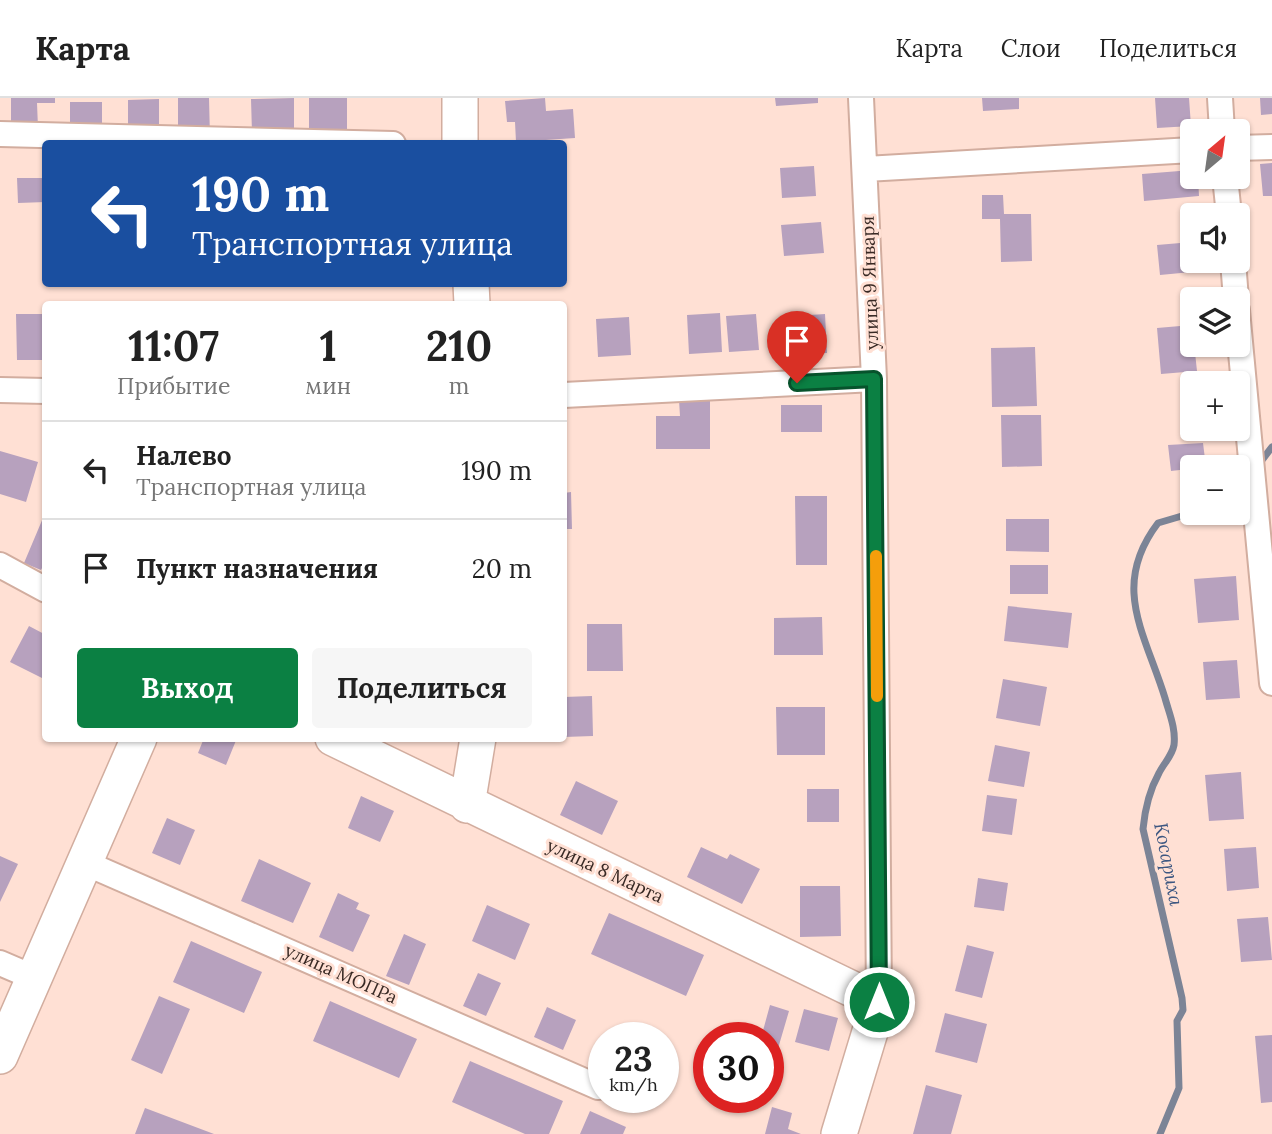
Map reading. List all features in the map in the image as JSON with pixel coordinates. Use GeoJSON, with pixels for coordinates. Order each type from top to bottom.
{"type":"FeatureCollection","features":[{"type":"Feature","properties":{"kind":"street"},"geometry":{"type":"LineString","coordinates":[[460,98],[460,140]]}},
{"type":"Feature","properties":{"kind":"street","name":"улица 9 Января"},"geometry":{"type":"LineString","coordinates":[[839,1134],[879,1002],[874,379],[861,98]]}},
{"type":"Feature","properties":{"kind":"street"},"geometry":{"type":"LineString","coordinates":[[1220,98],[1221,119]]}},
{"type":"Feature","properties":{"kind":"street"},"geometry":{"type":"LineString","coordinates":[[0,134],[236,140]]}},
{"type":"Feature","properties":{"kind":"street"},"geometry":{"type":"LineString","coordinates":[[1250,148],[1272,147]]}},
{"type":"Feature","properties":{"kind":"street"},"geometry":{"type":"LineString","coordinates":[[866,169],[1180,151]]}},
{"type":"Feature","properties":{"kind":"street"},"geometry":{"type":"LineString","coordinates":[[1241,357],[1272,683]]}},
{"type":"Feature","properties":{"kind":"street"},"geometry":{"type":"LineString","coordinates":[[567,395],[874,379]]}},
{"type":"Feature","properties":{"kind":"street"},"geometry":{"type":"LineString","coordinates":[[0,390],[42,391]]}},
{"type":"Feature","properties":{"kind":"street"},"geometry":{"type":"LineString","coordinates":[[0,565],[42,588]]}},
{"type":"Feature","properties":{"kind":"street"},"geometry":{"type":"LineString","coordinates":[[0,1056],[137,742]]}},
{"type":"Feature","properties":{"kind":"street","name":"улица 8 Марта"},"geometry":{"type":"LineString","coordinates":[[340,742],[467,806],[879,1002]]}},
{"type":"Feature","properties":{"kind":"street"},"geometry":{"type":"LineString","coordinates":[[467,806],[477,742]]}},
{"type":"Feature","properties":{"kind":"street","name":"улица МОПРа"},"geometry":{"type":"LineString","coordinates":[[83,862],[588,1083]]}},
{"type":"Feature","properties":{"kind":"street"},"geometry":{"type":"LineString","coordinates":[[0,963],[35,978]]}},
{"type":"Feature","properties":{"kind":"building"},"geometry":{"type":"Polygon","coordinates":[[[11,98],[55,98],[55,103],[37,103],[38,128],[11,128],[11,98]]]}},
{"type":"Feature","properties":{"kind":"building"},"geometry":{"type":"Polygon","coordinates":[[[178,98],[209,98],[210,138],[178,138],[178,98]]]}},
{"type":"Feature","properties":{"kind":"building"},"geometry":{"type":"Polygon","coordinates":[[[294,98],[294,132],[252,133],[251,99],[294,98]]]}},
{"type":"Feature","properties":{"kind":"building"},"geometry":{"type":"Polygon","coordinates":[[[309,98],[347,98],[347,132],[309,133],[309,98]]]}},
{"type":"Feature","properties":{"kind":"building"},"geometry":{"type":"Polygon","coordinates":[[[545,98],[546,111],[573,109],[575,138],[516,140],[515,122],[507,122],[505,101],[545,98]]]}},
{"type":"Feature","properties":{"kind":"building"},"geometry":{"type":"Polygon","coordinates":[[[775,98],[818,98],[818,103],[776,106],[775,98]]]}},
{"type":"Feature","properties":{"kind":"building"},"geometry":{"type":"Polygon","coordinates":[[[982,98],[1019,98],[1019,109],[983,111],[982,98]]]}},
{"type":"Feature","properties":{"kind":"building"},"geometry":{"type":"Polygon","coordinates":[[[1155,98],[1189,98],[1190,119],[1180,119],[1180,127],[1157,128],[1155,98]]]}},
{"type":"Feature","properties":{"kind":"building"},"geometry":{"type":"Polygon","coordinates":[[[1260,98],[1272,98],[1272,114],[1261,115],[1260,98]]]}},
{"type":"Feature","properties":{"kind":"building"},"geometry":{"type":"Polygon","coordinates":[[[159,99],[159,127],[128,127],[128,100],[159,99]]]}},
{"type":"Feature","properties":{"kind":"building"},"geometry":{"type":"Polygon","coordinates":[[[70,102],[102,102],[102,132],[70,132],[70,102]]]}},
{"type":"Feature","properties":{"kind":"building"},"geometry":{"type":"Polygon","coordinates":[[[1272,163],[1272,196],[1263,196],[1260,164],[1272,163]]]}},
{"type":"Feature","properties":{"kind":"building"},"geometry":{"type":"Polygon","coordinates":[[[814,166],[816,196],[782,198],[780,168],[814,166]]]}},
{"type":"Feature","properties":{"kind":"building"},"geometry":{"type":"Polygon","coordinates":[[[1180,171],[1180,189],[1199,189],[1199,196],[1144,201],[1142,174],[1180,171]]]}},
{"type":"Feature","properties":{"kind":"building"},"geometry":{"type":"Polygon","coordinates":[[[17,178],[42,178],[42,202],[18,203],[17,178]]]}},
{"type":"Feature","properties":{"kind":"building"},"geometry":{"type":"Polygon","coordinates":[[[982,195],[1003,195],[1004,214],[1031,214],[1032,261],[1001,262],[1000,219],[982,219],[982,195]]]}},
{"type":"Feature","properties":{"kind":"building"},"geometry":{"type":"Polygon","coordinates":[[[821,222],[824,253],[784,256],[781,225],[821,222]]]}},
{"type":"Feature","properties":{"kind":"building"},"geometry":{"type":"Polygon","coordinates":[[[1180,243],[1181,273],[1160,275],[1157,245],[1180,243]]]}},
{"type":"Feature","properties":{"kind":"building"},"geometry":{"type":"Polygon","coordinates":[[[720,313],[722,352],[689,354],[687,315],[720,313]]]}},
{"type":"Feature","properties":{"kind":"building"},"geometry":{"type":"Polygon","coordinates":[[[16,314],[42,314],[42,360],[17,360],[16,314]]]}},
{"type":"Feature","properties":{"kind":"building"},"geometry":{"type":"Polygon","coordinates":[[[756,314],[759,350],[729,352],[726,316],[756,314]]]}},
{"type":"Feature","properties":{"kind":"building"},"geometry":{"type":"Polygon","coordinates":[[[825,314],[827,353],[797,354],[795,316],[825,314]]]}},
{"type":"Feature","properties":{"kind":"building"},"geometry":{"type":"Polygon","coordinates":[[[629,317],[631,355],[598,357],[596,319],[629,317]]]}},
{"type":"Feature","properties":{"kind":"building"},"geometry":{"type":"Polygon","coordinates":[[[1180,326],[1180,357],[1195,357],[1197,371],[1161,374],[1157,328],[1180,326]]]}},
{"type":"Feature","properties":{"kind":"building"},"geometry":{"type":"Polygon","coordinates":[[[1035,347],[1037,406],[992,407],[991,348],[1035,347]]]}},
{"type":"Feature","properties":{"kind":"building"},"geometry":{"type":"Polygon","coordinates":[[[710,399],[710,449],[656,449],[656,416],[680,416],[679,400],[710,399]]]}},
{"type":"Feature","properties":{"kind":"building"},"geometry":{"type":"Polygon","coordinates":[[[781,405],[822,405],[822,432],[781,432],[781,405]]]}},
{"type":"Feature","properties":{"kind":"building"},"geometry":{"type":"Polygon","coordinates":[[[1001,415],[1041,415],[1042,466],[1002,467],[1001,415]]]}},
{"type":"Feature","properties":{"kind":"building"},"geometry":{"type":"Polygon","coordinates":[[[1203,443],[1204,455],[1180,455],[1180,470],[1171,471],[1168,445],[1203,443]]]}},
{"type":"Feature","properties":{"kind":"building"},"geometry":{"type":"Polygon","coordinates":[[[0,451],[38,462],[26,502],[0,494],[0,451]]]}},
{"type":"Feature","properties":{"kind":"building"},"geometry":{"type":"Polygon","coordinates":[[[571,492],[572,529],[567,529],[567,493],[571,492]]]}},
{"type":"Feature","properties":{"kind":"building"},"geometry":{"type":"Polygon","coordinates":[[[795,496],[827,496],[827,565],[796,565],[795,496]]]}},
{"type":"Feature","properties":{"kind":"building"},"geometry":{"type":"Polygon","coordinates":[[[1006,519],[1049,519],[1049,552],[1006,551],[1006,519]]]}},
{"type":"Feature","properties":{"kind":"building"},"geometry":{"type":"Polygon","coordinates":[[[42,520],[42,568],[41,570],[24,563],[42,520]]]}},
{"type":"Feature","properties":{"kind":"building"},"geometry":{"type":"Polygon","coordinates":[[[1010,565],[1048,565],[1048,594],[1010,594],[1010,565]]]}},
{"type":"Feature","properties":{"kind":"building"},"geometry":{"type":"Polygon","coordinates":[[[1236,576],[1239,620],[1198,623],[1194,579],[1236,576]]]}},
{"type":"Feature","properties":{"kind":"building"},"geometry":{"type":"Polygon","coordinates":[[[1008,606],[1072,613],[1068,648],[1004,641],[1008,606]]]}},
{"type":"Feature","properties":{"kind":"building"},"geometry":{"type":"Polygon","coordinates":[[[822,617],[823,655],[774,655],[774,618],[822,617]]]}},
{"type":"Feature","properties":{"kind":"building"},"geometry":{"type":"Polygon","coordinates":[[[587,624],[622,624],[623,671],[587,671],[587,624]]]}},
{"type":"Feature","properties":{"kind":"building"},"geometry":{"type":"Polygon","coordinates":[[[29,626],[42,633],[42,678],[10,662],[29,626]]]}},
{"type":"Feature","properties":{"kind":"building"},"geometry":{"type":"Polygon","coordinates":[[[1237,660],[1240,698],[1206,700],[1203,662],[1237,660]]]}},
{"type":"Feature","properties":{"kind":"building"},"geometry":{"type":"Polygon","coordinates":[[[1003,679],[1047,687],[1040,726],[996,718],[1003,679]]]}},
{"type":"Feature","properties":{"kind":"building"},"geometry":{"type":"Polygon","coordinates":[[[592,696],[593,736],[567,737],[567,697],[592,696]]]}},
{"type":"Feature","properties":{"kind":"building"},"geometry":{"type":"Polygon","coordinates":[[[776,707],[825,707],[825,755],[777,755],[776,707]]]}},
{"type":"Feature","properties":{"kind":"building"},"geometry":{"type":"Polygon","coordinates":[[[202,742],[235,742],[226,765],[198,753],[202,742]]]}},
{"type":"Feature","properties":{"kind":"building"},"geometry":{"type":"Polygon","coordinates":[[[995,745],[1030,752],[1024,787],[988,781],[995,745]]]}},
{"type":"Feature","properties":{"kind":"building"},"geometry":{"type":"Polygon","coordinates":[[[1241,772],[1244,819],[1209,821],[1205,775],[1241,772]]]}},
{"type":"Feature","properties":{"kind":"building"},"geometry":{"type":"Polygon","coordinates":[[[576,781],[618,801],[602,835],[560,815],[576,781]]]}},
{"type":"Feature","properties":{"kind":"building"},"geometry":{"type":"Polygon","coordinates":[[[807,789],[839,789],[839,822],[807,822],[807,789]]]}},
{"type":"Feature","properties":{"kind":"building"},"geometry":{"type":"Polygon","coordinates":[[[987,795],[1017,799],[1012,835],[982,831],[987,795]]]}},
{"type":"Feature","properties":{"kind":"building"},"geometry":{"type":"Polygon","coordinates":[[[361,796],[394,811],[380,842],[348,828],[361,796]]]}},
{"type":"Feature","properties":{"kind":"building"},"geometry":{"type":"Polygon","coordinates":[[[167,818],[195,830],[180,865],[152,853],[167,818]]]}},
{"type":"Feature","properties":{"kind":"building"},"geometry":{"type":"Polygon","coordinates":[[[701,847],[727,859],[730,854],[760,869],[742,904],[687,877],[701,847]]]}},
{"type":"Feature","properties":{"kind":"building"},"geometry":{"type":"Polygon","coordinates":[[[1256,847],[1259,888],[1227,891],[1224,849],[1256,847]]]}},
{"type":"Feature","properties":{"kind":"building"},"geometry":{"type":"Polygon","coordinates":[[[0,856],[18,864],[0,902],[0,856]]]}},
{"type":"Feature","properties":{"kind":"building"},"geometry":{"type":"Polygon","coordinates":[[[259,859],[311,883],[293,923],[241,901],[259,859]]]}},
{"type":"Feature","properties":{"kind":"building"},"geometry":{"type":"Polygon","coordinates":[[[978,878],[1008,883],[1004,911],[974,907],[978,878]]]}},
{"type":"Feature","properties":{"kind":"building"},"geometry":{"type":"Polygon","coordinates":[[[800,886],[840,886],[841,936],[800,937],[800,886]]]}},
{"type":"Feature","properties":{"kind":"building"},"geometry":{"type":"Polygon","coordinates":[[[338,893],[359,903],[356,909],[370,915],[353,952],[319,937],[338,893]]]}},
{"type":"Feature","properties":{"kind":"building"},"geometry":{"type":"Polygon","coordinates":[[[487,905],[530,924],[515,960],[472,941],[487,905]]]}},
{"type":"Feature","properties":{"kind":"building"},"geometry":{"type":"Polygon","coordinates":[[[609,913],[704,955],[686,996],[591,954],[609,913]]]}},
{"type":"Feature","properties":{"kind":"building"},"geometry":{"type":"Polygon","coordinates":[[[1268,917],[1272,960],[1241,962],[1237,919],[1268,917]]]}},
{"type":"Feature","properties":{"kind":"building"},"geometry":{"type":"Polygon","coordinates":[[[404,934],[426,944],[409,985],[386,976],[404,934]]]}},
{"type":"Feature","properties":{"kind":"building"},"geometry":{"type":"Polygon","coordinates":[[[191,941],[262,972],[244,1013],[173,982],[191,941]]]}},
{"type":"Feature","properties":{"kind":"building"},"geometry":{"type":"Polygon","coordinates":[[[967,945],[994,952],[982,998],[955,991],[967,945]]]}},
{"type":"Feature","properties":{"kind":"building"},"geometry":{"type":"Polygon","coordinates":[[[478,973],[501,983],[486,1016],[463,1006],[478,973]]]}},
{"type":"Feature","properties":{"kind":"building"},"geometry":{"type":"Polygon","coordinates":[[[159,996],[190,1009],[162,1074],[131,1060],[159,996]]]}},
{"type":"Feature","properties":{"kind":"building"},"geometry":{"type":"Polygon","coordinates":[[[330,1001],[417,1039],[399,1078],[313,1041],[330,1001]]]}},
{"type":"Feature","properties":{"kind":"building"},"geometry":{"type":"Polygon","coordinates":[[[770,1005],[789,1011],[784,1028],[784,1022],[765,1022],[770,1005]]]}},
{"type":"Feature","properties":{"kind":"building"},"geometry":{"type":"Polygon","coordinates":[[[547,1007],[576,1020],[563,1050],[534,1037],[547,1007]]]}},
{"type":"Feature","properties":{"kind":"building"},"geometry":{"type":"Polygon","coordinates":[[[804,1009],[838,1018],[829,1051],[795,1042],[804,1009]]]}},
{"type":"Feature","properties":{"kind":"building"},"geometry":{"type":"Polygon","coordinates":[[[945,1013],[987,1024],[977,1063],[935,1052],[945,1013]]]}},
{"type":"Feature","properties":{"kind":"building"},"geometry":{"type":"Polygon","coordinates":[[[1272,1035],[1272,1102],[1261,1103],[1255,1036],[1272,1035]]]}},
{"type":"Feature","properties":{"kind":"building"},"geometry":{"type":"Polygon","coordinates":[[[470,1061],[563,1101],[549,1134],[525,1134],[452,1102],[470,1061]]]}},
{"type":"Feature","properties":{"kind":"building"},"geometry":{"type":"Polygon","coordinates":[[[926,1085],[962,1095],[951,1134],[913,1134],[926,1085]]]}},
{"type":"Feature","properties":{"kind":"building"},"geometry":{"type":"Polygon","coordinates":[[[145,1108],[214,1134],[135,1134],[145,1108]]]}},
{"type":"Feature","properties":{"kind":"building"},"geometry":{"type":"Polygon","coordinates":[[[784,1111],[792,1113],[788,1129],[801,1134],[765,1134],[770,1113],[784,1113],[784,1111]]]}},
{"type":"Feature","properties":{"kind":"building"},"geometry":{"type":"Polygon","coordinates":[[[589,1113],[626,1127],[623,1134],[580,1134],[589,1113]]]}},
{"type":"Feature","properties":{"kind":"waterway","name":"Косариха"},"geometry":{"type":"LineString","coordinates":[[1259,464],[1272,447]]}},
{"type":"Feature","properties":{"kind":"waterway","name":"Косариха"},"geometry":{"type":"LineString","coordinates":[[1160,1134],[1179,1088],[1177,1021],[1183,1010],[1143,829],[1150,793],[1172,753],[1174,733],[1165,698],[1141,631],[1134,589],[1136,568],[1144,546],[1158,523],[1180,517]]}},
{"type":"Feature","properties":{"kind":"slow traffic"},"geometry":{"type":"LineString","coordinates":[[876,556],[877,696]]}},
{"type":"Feature","properties":{"kind":"route"},"geometry":{"type":"LineString","coordinates":[[797,383],[874,379],[879,1002]]}}]}
